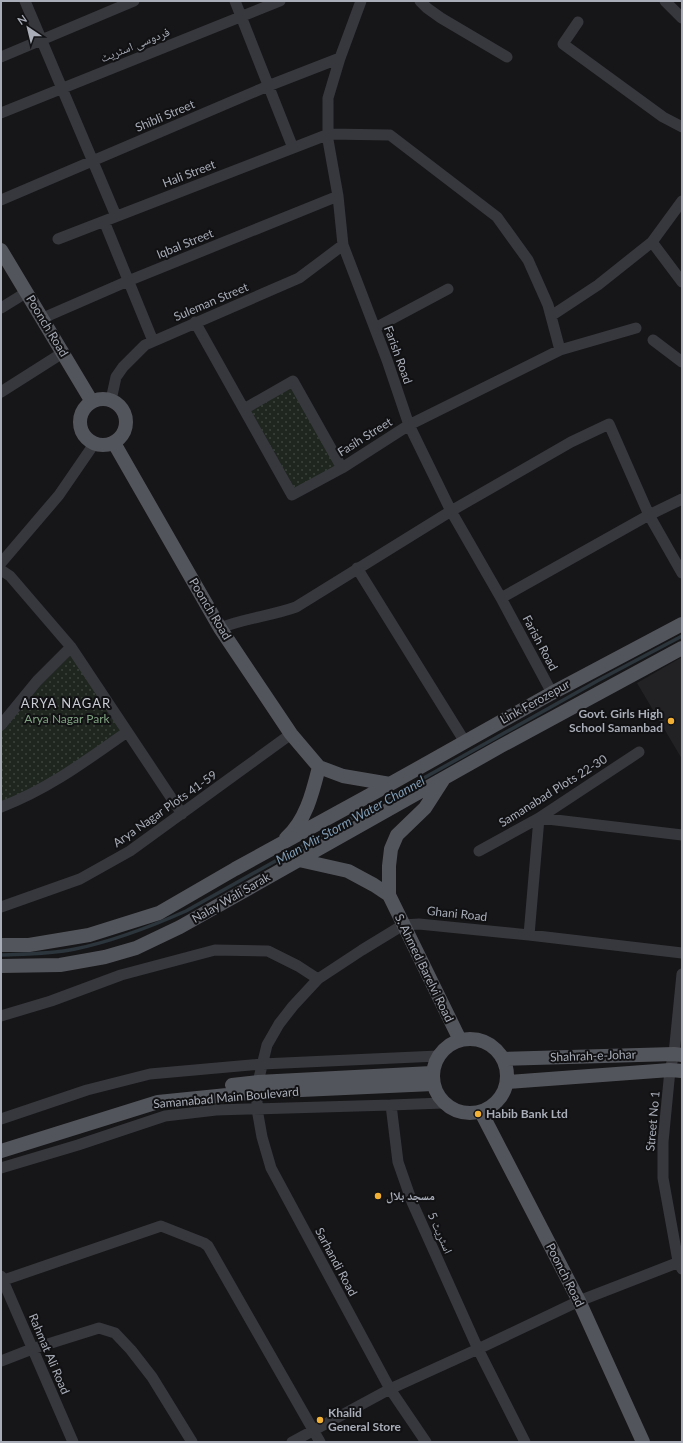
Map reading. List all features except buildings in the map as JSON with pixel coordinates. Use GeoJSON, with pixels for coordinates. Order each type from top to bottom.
{"type":"FeatureCollection","features":[{"type":"Feature","properties":{"kind":"main road","name":"Poonch Road"},"geometry":{"type":"LineString","coordinates":[[1,250],[64,352],[92,402]]}},
{"type":"Feature","properties":{"kind":"main road"},"geometry":{"type":"LineString","coordinates":[[105,399],[111,400],[124,412],[126,421],[125,429],[114,443],[101,445],[94,444],[83,434],[80,427],[82,412],[86,406],[92,402],[105,399]]}},
{"type":"Feature","properties":{"kind":"main road","name":"Poonch Road"},"geometry":{"type":"LineString","coordinates":[[114,443],[220,628],[291,734],[319,767],[343,776],[390,784]]}},
{"type":"Feature","properties":{"kind":"main road","name":"Link Ferozepur"},"geometry":{"type":"LineString","coordinates":[[390,784],[552,692],[682,624]]}},
{"type":"Feature","properties":{"kind":"main road","name":"Link Ferozepur"},"geometry":{"type":"LineString","coordinates":[[444,778],[682,648]]}},
{"type":"Feature","properties":{"kind":"main road"},"geometry":{"type":"LineString","coordinates":[[274,847],[291,833],[304,812],[313,790],[319,767]]}},
{"type":"Feature","properties":{"kind":"main road","name":"Nalay Wali Sarak"},"geometry":{"type":"LineString","coordinates":[[1,966],[60,965],[136,948],[180,928],[444,778]]}},
{"type":"Feature","properties":{"kind":"main road","name":"S. Ahmed Barelvi Road"},"geometry":{"type":"LineString","coordinates":[[444,778],[425,808],[397,835],[391,849],[389,866],[389,896],[460,1040]]}},
{"type":"Feature","properties":{"kind":"main road","name":"Nalay Wali Sarak"},"geometry":{"type":"LineString","coordinates":[[1,945],[29,945],[90,935],[159,913],[274,847],[390,784]]}},
{"type":"Feature","properties":{"kind":"main road","name":"S. Ahmed Barelvi Road"},"geometry":{"type":"LineString","coordinates":[[299,860],[348,871],[374,885],[389,896]]}},
{"type":"Feature","properties":{"kind":"main road"},"geometry":{"type":"LineString","coordinates":[[472,1039],[485,1042],[495,1049],[503,1059],[507,1070],[507,1082],[504,1092],[490,1107],[481,1112],[468,1114],[454,1110],[443,1103],[437,1094],[433,1079],[434,1064],[438,1056],[451,1043],[460,1040],[472,1039]]}},
{"type":"Feature","properties":{"kind":"main road","name":"Shahrah-e-Johar"},"geometry":{"type":"LineString","coordinates":[[503,1059],[678,1054]]}},
{"type":"Feature","properties":{"kind":"main road","name":"Shahrah-e-Johar"},"geometry":{"type":"LineString","coordinates":[[507,1082],[676,1070]]}},
{"type":"Feature","properties":{"kind":"main road","name":"Samanabad Main Boulevard"},"geometry":{"type":"LineString","coordinates":[[1,1141],[156,1094],[258,1087],[433,1079]]}},
{"type":"Feature","properties":{"kind":"main road","name":"Samanabad Main Boulevard"},"geometry":{"type":"LineString","coordinates":[[1,1151],[158,1102],[258,1087]]}},
{"type":"Feature","properties":{"kind":"main road","name":"Poonch Road"},"geometry":{"type":"LineString","coordinates":[[481,1112],[579,1301],[643,1442]]}},
{"type":"Feature","properties":{"kind":"street"},"geometry":{"type":"LineString","coordinates":[[25,1],[116,216]]}},
{"type":"Feature","properties":{"kind":"street"},"geometry":{"type":"LineString","coordinates":[[1,57],[134,1]]}},
{"type":"Feature","properties":{"kind":"street"},"geometry":{"type":"LineString","coordinates":[[235,1],[293,148]]}},
{"type":"Feature","properties":{"kind":"street","name":"فردوسی اسٹریٹ"},"geometry":{"type":"LineString","coordinates":[[1,113],[280,1]]}},
{"type":"Feature","properties":{"kind":"street","name":"Farish Road"},"geometry":{"type":"LineString","coordinates":[[362,1],[340,58],[328,98],[328,140],[338,196],[343,245],[409,425],[451,511],[501,598],[552,692]]}},
{"type":"Feature","properties":{"kind":"street"},"geometry":{"type":"LineString","coordinates":[[420,1],[441,18],[507,57]]}},
{"type":"Feature","properties":{"kind":"street"},"geometry":{"type":"LineString","coordinates":[[665,1],[682,18]]}},
{"type":"Feature","properties":{"kind":"street"},"geometry":{"type":"LineString","coordinates":[[578,22],[563,44],[663,117],[682,127]]}},
{"type":"Feature","properties":{"kind":"street","name":"Shibli Street"},"geometry":{"type":"LineString","coordinates":[[1,200],[268,86],[340,58]]}},
{"type":"Feature","properties":{"kind":"street"},"geometry":{"type":"LineString","coordinates":[[329,134],[390,135],[497,217],[528,260],[548,306],[560,350]]}},
{"type":"Feature","properties":{"kind":"street","name":"Hali Street"},"geometry":{"type":"LineString","coordinates":[[58,239],[329,134]]}},
{"type":"Feature","properties":{"kind":"street","name":"Iqbal Street"},"geometry":{"type":"LineString","coordinates":[[43,318],[128,281],[338,196]]}},
{"type":"Feature","properties":{"kind":"street"},"geometry":{"type":"LineString","coordinates":[[551,316],[598,285],[652,242],[682,201]]}},
{"type":"Feature","properties":{"kind":"street"},"geometry":{"type":"LineString","coordinates":[[104,221],[153,341]]}},
{"type":"Feature","properties":{"kind":"street"},"geometry":{"type":"LineString","coordinates":[[652,242],[682,282]]}},
{"type":"Feature","properties":{"kind":"street","name":"Suleman Street"},"geometry":{"type":"LineString","coordinates":[[111,400],[116,377],[123,367],[145,345],[299,278],[343,245]]}},
{"type":"Feature","properties":{"kind":"street"},"geometry":{"type":"LineString","coordinates":[[374,328],[448,289]]}},
{"type":"Feature","properties":{"kind":"street"},"geometry":{"type":"LineString","coordinates":[[1,308],[27,292]]}},
{"type":"Feature","properties":{"kind":"street","name":"Fasih Street"},"geometry":{"type":"LineString","coordinates":[[195,322],[292,495],[342,468],[409,425],[560,350],[636,328]]}},
{"type":"Feature","properties":{"kind":"street"},"geometry":{"type":"LineString","coordinates":[[653,340],[682,362]]}},
{"type":"Feature","properties":{"kind":"street"},"geometry":{"type":"LineString","coordinates":[[2,388],[64,352]]}},
{"type":"Feature","properties":{"kind":"street"},"geometry":{"type":"LineString","coordinates":[[244,409],[293,381],[342,468]]}},
{"type":"Feature","properties":{"kind":"street"},"geometry":{"type":"LineString","coordinates":[[220,628],[235,622],[283,612],[296,607],[451,511],[571,442],[609,424],[650,515],[682,573]]}},
{"type":"Feature","properties":{"kind":"street"},"geometry":{"type":"LineString","coordinates":[[1,563],[59,495],[94,444]]}},
{"type":"Feature","properties":{"kind":"street"},"geometry":{"type":"LineString","coordinates":[[501,598],[650,515],[682,499]]}},
{"type":"Feature","properties":{"kind":"street"},"geometry":{"type":"LineString","coordinates":[[357,568],[465,742]]}},
{"type":"Feature","properties":{"kind":"street"},"geometry":{"type":"LineString","coordinates":[[1,570],[10,576],[71,647],[182,814]]}},
{"type":"Feature","properties":{"kind":"street"},"geometry":{"type":"LineString","coordinates":[[1,725],[37,681],[71,647]]}},
{"type":"Feature","properties":{"kind":"street"},"geometry":{"type":"LineString","coordinates":[[1,807],[16,802],[68,772],[127,732]]}},
{"type":"Feature","properties":{"kind":"street","name":"Arya Nagar Plots 41-59"},"geometry":{"type":"LineString","coordinates":[[1,906],[80,879],[130,851],[291,734]]}},
{"type":"Feature","properties":{"kind":"street","name":"Samanabad Plots 22-30"},"geometry":{"type":"LineString","coordinates":[[479,851],[539,818],[639,752]]}},
{"type":"Feature","properties":{"kind":"street"},"geometry":{"type":"LineString","coordinates":[[529,935],[539,818],[682,834]]}},
{"type":"Feature","properties":{"kind":"street","name":"Ghani Road"},"geometry":{"type":"LineString","coordinates":[[258,1087],[267,1045],[279,1024],[293,1006],[318,979],[403,925],[419,924],[529,935],[682,953]]}},
{"type":"Feature","properties":{"kind":"street"},"geometry":{"type":"LineString","coordinates":[[1,1016],[51,1001],[121,975],[215,950],[268,951],[298,966],[318,979]]}},
{"type":"Feature","properties":{"kind":"street","name":"Street No 1"},"geometry":{"type":"LineString","coordinates":[[681,1264],[663,1178],[663,1142],[678,1054],[682,974]]}},
{"type":"Feature","properties":{"kind":"street"},"geometry":{"type":"LineString","coordinates":[[1,1120],[87,1090],[150,1074],[262,1064],[438,1056]]}},
{"type":"Feature","properties":{"kind":"street","name":"Sarhandi Road"},"geometry":{"type":"LineString","coordinates":[[258,1087],[257,1109],[262,1137],[271,1168],[390,1389],[426,1442]]}},
{"type":"Feature","properties":{"kind":"street"},"geometry":{"type":"LineString","coordinates":[[1,1168],[78,1145],[165,1116],[216,1110],[443,1103]]}},
{"type":"Feature","properties":{"kind":"street","name":"اسٹریٹ 5"},"geometry":{"type":"LineString","coordinates":[[391,1105],[398,1162],[412,1202],[478,1349],[525,1442]]}},
{"type":"Feature","properties":{"kind":"street"},"geometry":{"type":"LineString","coordinates":[[2,1279],[161,1226],[204,1243],[208,1246],[320,1442]]}},
{"type":"Feature","properties":{"kind":"street"},"geometry":{"type":"LineString","coordinates":[[292,1442],[390,1389],[579,1301],[681,1264]]}},
{"type":"Feature","properties":{"kind":"street","name":"Rahmat Ali Road"},"geometry":{"type":"LineString","coordinates":[[2,1279],[73,1442]]}},
{"type":"Feature","properties":{"kind":"street"},"geometry":{"type":"LineString","coordinates":[[1,1361],[32,1349],[99,1328],[107,1329],[115,1333],[152,1376],[192,1442]]}},
{"type":"Feature","properties":{"kind":"shaded area","name":"Govt. Girls High School Samanbad"},"geometry":{"type":"Polygon","coordinates":[[[682,657],[682,759],[637,683],[682,657]]]}},
{"type":"Feature","properties":{"kind":"green space"},"geometry":{"type":"Polygon","coordinates":[[[293,381],[342,468],[292,495],[244,409],[293,381]]]}},
{"type":"Feature","properties":{"kind":"green space","name":"Arya Nagar Park"},"geometry":{"type":"Polygon","coordinates":[[[71,645],[135,734],[1,806],[1,730],[71,645]]]}},
{"type":"Feature","properties":{"kind":"waterway","name":"Mian Mir Storm Water Channel"},"geometry":{"type":"LineString","coordinates":[[1,955],[38,954],[89,946],[132,933],[186,911],[599,680],[682,636]]}},
{"type":"Feature","properties":{"kind":"place","name":"Govt. Girls High School Samanbad"},"geometry":{"type":"Point","coordinates":[671,721]}},
{"type":"Feature","properties":{"kind":"place","name":"Habib Bank Ltd"},"geometry":{"type":"Point","coordinates":[478,1114]}},
{"type":"Feature","properties":{"kind":"place","name":"مسجد بلال"},"geometry":{"type":"Point","coordinates":[378,1196]}},
{"type":"Feature","properties":{"kind":"place","name":"Khalid General Store"},"geometry":{"type":"Point","coordinates":[320,1420]}},
{"type":"Feature","properties":{"kind":"district","name":"ARYA NAGAR"},"geometry":{"type":"Point","coordinates":[66,703]}}]}
